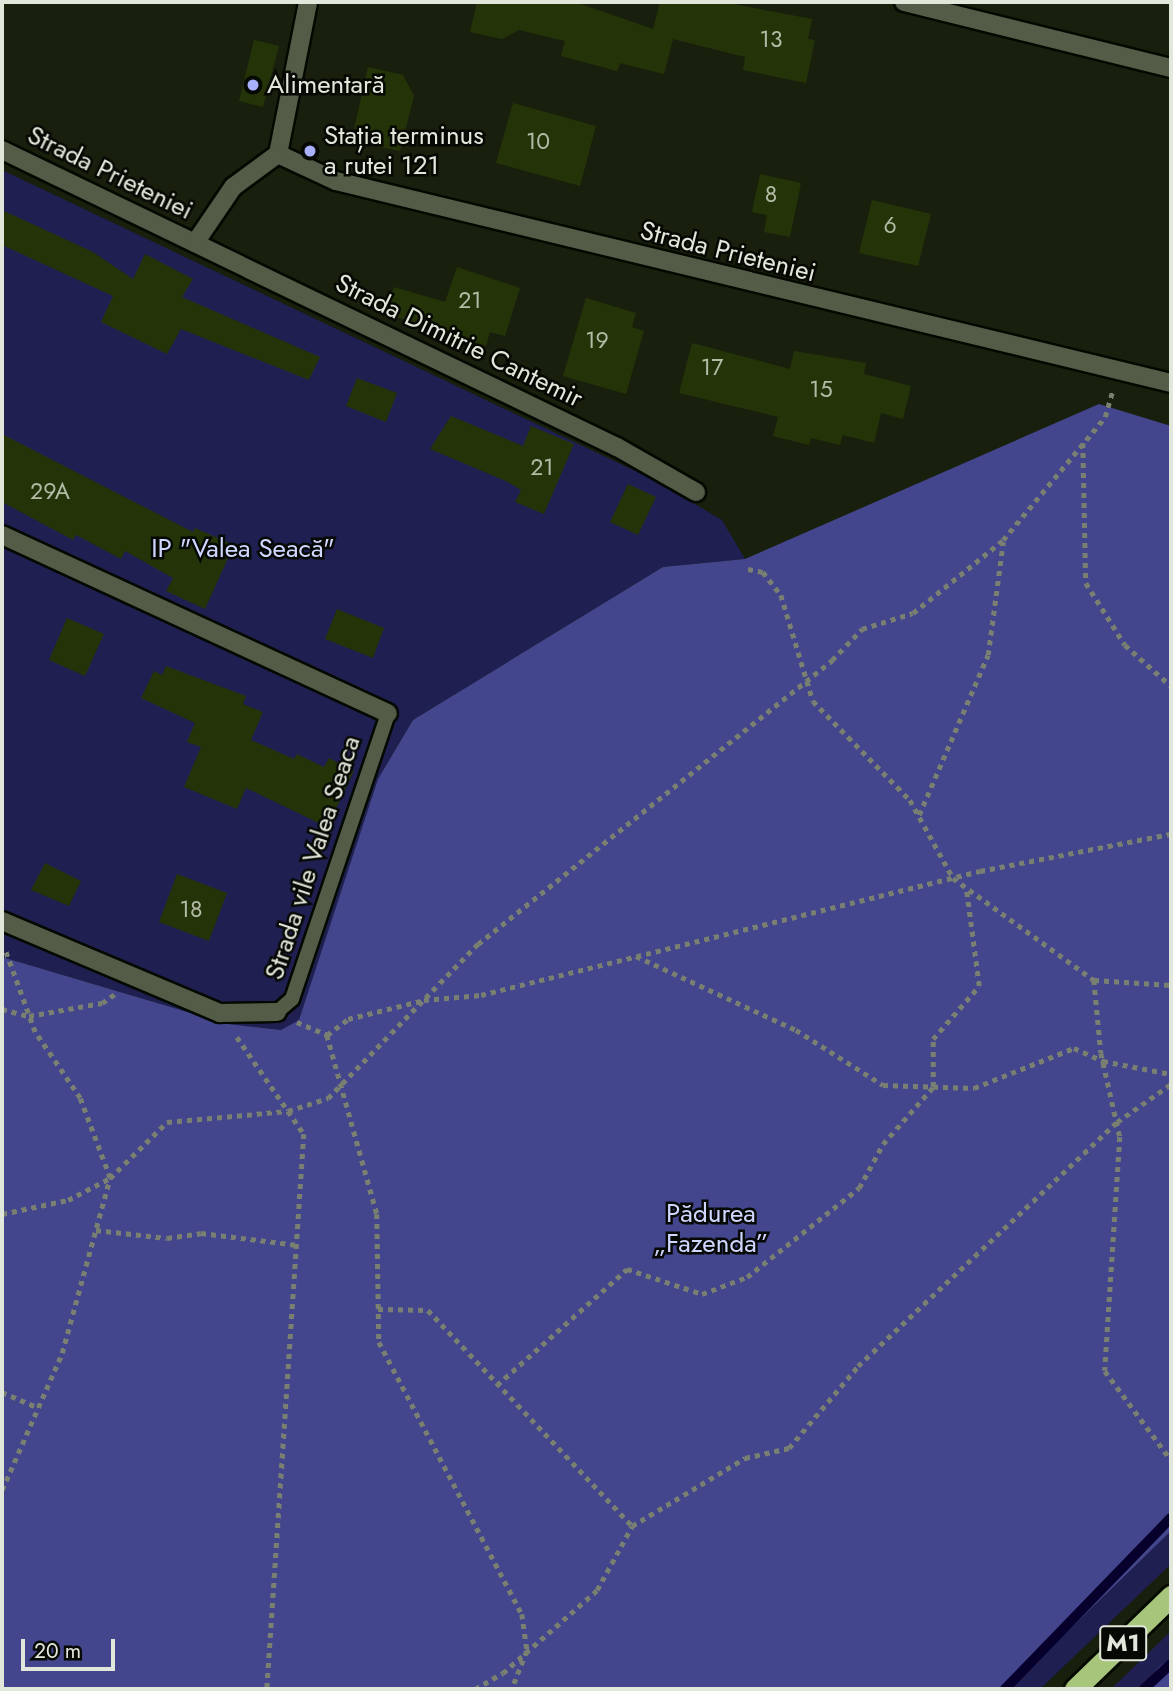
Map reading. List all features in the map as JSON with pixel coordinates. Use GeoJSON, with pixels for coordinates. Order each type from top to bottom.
{"type":"FeatureCollection","features":[{"type":"Feature","properties":{"kind":"highway","name":"M1"},"geometry":{"type":"LineString","coordinates":[[1075,1689],[1171,1596]]}},
{"type":"Feature","properties":{"kind":"street"},"geometry":{"type":"LineString","coordinates":[[195,243],[233,187],[278,154],[308,2]]}},
{"type":"Feature","properties":{"kind":"street"},"geometry":{"type":"LineString","coordinates":[[904,2],[1171,68]]}},
{"type":"Feature","properties":{"kind":"street","name":"Strada Prieteniei"},"geometry":{"type":"LineString","coordinates":[[2,150],[195,243]]}},
{"type":"Feature","properties":{"kind":"street","name":"Strada Prieteniei"},"geometry":{"type":"LineString","coordinates":[[278,154],[336,181],[1171,383]]}},
{"type":"Feature","properties":{"kind":"street","name":"Strada Dimitrie Cantemir"},"geometry":{"type":"LineString","coordinates":[[195,243],[617,447],[696,492]]}},
{"type":"Feature","properties":{"kind":"street"},"geometry":{"type":"LineString","coordinates":[[2,535],[388,713]]}},
{"type":"Feature","properties":{"kind":"street"},"geometry":{"type":"LineString","coordinates":[[2,921],[220,1013],[277,1012]]}},
{"type":"Feature","properties":{"kind":"lane","name":"Strada vile Valea Seaca"},"geometry":{"type":"LineString","coordinates":[[277,1012],[292,999],[388,713]]}},
{"type":"Feature","properties":{"kind":"path"},"geometry":{"type":"LineString","coordinates":[[2,1214],[68,1200],[110,1178],[167,1122],[288,1111],[328,1098],[478,944],[807,680],[862,629],[913,613],[1003,540],[1105,417],[1118,371]]}},
{"type":"Feature","properties":{"kind":"path"},"geometry":{"type":"LineString","coordinates":[[1083,443],[1086,583],[1125,645],[1171,686]]}},
{"type":"Feature","properties":{"kind":"path"},"geometry":{"type":"LineString","coordinates":[[918,816],[988,655],[1003,540]]}},
{"type":"Feature","properties":{"kind":"path"},"geometry":{"type":"LineString","coordinates":[[748,569],[763,572],[781,595],[813,701],[918,816],[953,877],[1094,980],[1171,985]]}},
{"type":"Feature","properties":{"kind":"path"},"geometry":{"type":"LineString","coordinates":[[327,1035],[348,1019],[424,1000],[481,995],[953,877],[1171,834]]}},
{"type":"Feature","properties":{"kind":"path"},"geometry":{"type":"LineString","coordinates":[[497,1385],[627,1269],[702,1294],[747,1277],[859,1188],[883,1144],[933,1087],[933,1039],[979,986],[966,887]]}},
{"type":"Feature","properties":{"kind":"path"},"geometry":{"type":"LineString","coordinates":[[2,940],[29,1016],[80,1098],[110,1178],[62,1353],[2,1490]]}},
{"type":"Feature","properties":{"kind":"path"},"geometry":{"type":"LineString","coordinates":[[636,956],[796,1030],[883,1085],[974,1088],[1074,1048],[1103,1061],[1171,1074]]}},
{"type":"Feature","properties":{"kind":"path"},"geometry":{"type":"LineString","coordinates":[[2,1009],[29,1016],[102,1003],[139,979]]}},
{"type":"Feature","properties":{"kind":"path"},"geometry":{"type":"LineString","coordinates":[[1094,980],[1103,1061],[1117,1122],[1113,1323],[1105,1371],[1171,1460]]}},
{"type":"Feature","properties":{"kind":"path"},"geometry":{"type":"LineString","coordinates":[[277,1012],[327,1035],[377,1214],[379,1342],[522,1614],[527,1651],[512,1689]]}},
{"type":"Feature","properties":{"kind":"path"},"geometry":{"type":"LineString","coordinates":[[220,1013],[304,1134],[267,1689]]}},
{"type":"Feature","properties":{"kind":"path"},"geometry":{"type":"LineString","coordinates":[[475,1689],[527,1651],[597,1590],[632,1526],[745,1458],[789,1448],[858,1366],[1117,1122],[1171,1084]]}},
{"type":"Feature","properties":{"kind":"path"},"geometry":{"type":"LineString","coordinates":[[96,1230],[167,1238],[201,1233],[296,1245]]}},
{"type":"Feature","properties":{"kind":"path"},"geometry":{"type":"LineString","coordinates":[[378,1309],[428,1310],[472,1350],[497,1385],[632,1526]]}},
{"type":"Feature","properties":{"kind":"path"},"geometry":{"type":"LineString","coordinates":[[2,1392],[38,1408]]}},
{"type":"Feature","properties":{"kind":"green space","name":"IP \"Valea Seacă\""},"geometry":{"type":"Polygon","coordinates":[[[2,170],[650,478],[722,520],[745,559],[663,567],[413,720],[378,779],[299,1021],[281,1030],[228,1024],[2,957],[2,170]]]}},
{"type":"Feature","properties":{"kind":"green space","name":"Pădurea „Fazenda”"},"geometry":{"type":"Polygon","coordinates":[[[1099,404],[1171,426],[1171,1531],[1008,1689],[2,1689],[2,957],[228,1024],[281,1030],[299,1020],[378,779],[413,720],[663,567],[745,559],[1099,404]]]}},
{"type":"Feature","properties":{"kind":"green space"},"geometry":{"type":"Polygon","coordinates":[[[1171,1531],[1171,1564],[1040,1689],[1008,1689],[1171,1531]]]}},
{"type":"Feature","properties":{"kind":"green space"},"geometry":{"type":"Polygon","coordinates":[[[1171,1631],[1171,1657],[1139,1689],[1111,1689],[1171,1631]]]}},
{"type":"Feature","properties":{"kind":"green space"},"geometry":{"type":"Polygon","coordinates":[[[1171,1657],[1171,1689],[1139,1689],[1158,1668],[1171,1657]]]}},
{"type":"Feature","properties":{"kind":"building"},"geometry":{"type":"Polygon","coordinates":[[[477,2],[575,2],[653,29],[660,2],[723,2],[812,19],[808,39],[815,40],[806,83],[743,70],[745,57],[673,39],[664,74],[620,63],[617,71],[561,56],[565,41],[519,30],[502,39],[470,32],[477,2]]]}},
{"type":"Feature","properties":{"kind":"building"},"geometry":{"type":"Polygon","coordinates":[[[254,40],[279,46],[263,107],[239,101],[254,40]]]}},
{"type":"Feature","properties":{"kind":"building"},"geometry":{"type":"Polygon","coordinates":[[[368,67],[403,75],[414,96],[400,151],[367,144],[370,133],[354,129],[368,67]]]}},
{"type":"Feature","properties":{"kind":"building"},"geometry":{"type":"Polygon","coordinates":[[[513,103],[596,126],[580,186],[496,163],[513,103]]]}},
{"type":"Feature","properties":{"kind":"building"},"geometry":{"type":"Polygon","coordinates":[[[760,174],[801,183],[790,237],[764,232],[767,215],[752,212],[760,174]]]}},
{"type":"Feature","properties":{"kind":"building"},"geometry":{"type":"Polygon","coordinates":[[[872,200],[931,214],[918,266],[859,253],[872,200]]]}},
{"type":"Feature","properties":{"kind":"building"},"geometry":{"type":"Polygon","coordinates":[[[2,210],[93,252],[133,279],[145,254],[193,279],[182,297],[320,357],[309,380],[181,329],[167,354],[101,322],[113,296],[2,245],[2,210]]]}},
{"type":"Feature","properties":{"kind":"building"},"geometry":{"type":"Polygon","coordinates":[[[457,267],[520,288],[505,336],[490,332],[486,346],[384,313],[394,287],[445,302],[457,267]]]}},
{"type":"Feature","properties":{"kind":"building"},"geometry":{"type":"Polygon","coordinates":[[[586,298],[636,313],[632,327],[644,331],[626,394],[563,376],[586,298]]]}},
{"type":"Feature","properties":{"kind":"building"},"geometry":{"type":"Polygon","coordinates":[[[692,343],[790,369],[794,351],[866,363],[864,374],[911,386],[903,419],[881,413],[874,443],[843,435],[840,445],[811,438],[809,445],[773,436],[778,417],[679,393],[692,343]]]}},
{"type":"Feature","properties":{"kind":"building"},"geometry":{"type":"Polygon","coordinates":[[[357,378],[397,393],[386,422],[346,406],[357,378]]]}},
{"type":"Feature","properties":{"kind":"building"},"geometry":{"type":"Polygon","coordinates":[[[451,416],[523,446],[531,426],[574,444],[544,514],[515,502],[521,490],[508,482],[430,449],[451,416]]]}},
{"type":"Feature","properties":{"kind":"building"},"geometry":{"type":"Polygon","coordinates":[[[2,434],[193,532],[195,528],[234,545],[205,609],[166,591],[173,578],[125,551],[121,559],[76,535],[73,540],[2,502],[2,434]]]}},
{"type":"Feature","properties":{"kind":"building"},"geometry":{"type":"Polygon","coordinates":[[[628,484],[656,497],[638,535],[610,522],[628,484]]]}},
{"type":"Feature","properties":{"kind":"building"},"geometry":{"type":"Polygon","coordinates":[[[337,609],[384,628],[373,658],[325,639],[337,609]]]}},
{"type":"Feature","properties":{"kind":"building"},"geometry":{"type":"Polygon","coordinates":[[[67,618],[104,634],[85,676],[49,660],[67,618]]]}},
{"type":"Feature","properties":{"kind":"building"},"geometry":{"type":"Polygon","coordinates":[[[166,666],[246,696],[243,704],[263,712],[251,740],[294,759],[297,754],[324,767],[329,758],[354,771],[327,827],[246,788],[237,809],[184,787],[201,747],[187,742],[195,723],[141,698],[154,671],[162,675],[166,666]]]}},
{"type":"Feature","properties":{"kind":"building"},"geometry":{"type":"Polygon","coordinates":[[[45,863],[81,881],[69,906],[31,890],[45,863]]]}},
{"type":"Feature","properties":{"kind":"building"},"geometry":{"type":"Polygon","coordinates":[[[177,874],[227,893],[209,941],[159,922],[177,874]]]}},
{"type":"Feature","properties":{"kind":"waterway"},"geometry":{"type":"LineString","coordinates":[[1005,1689],[1171,1518]]}},
{"type":"Feature","properties":{"kind":"waterway"},"geometry":{"type":"LineString","coordinates":[[1144,1689],[1171,1664]]}},
{"type":"Feature","properties":{"kind":"place","name":"Alimentară"},"geometry":{"type":"Point","coordinates":[253,85]}},
{"type":"Feature","properties":{"kind":"place","name":"Stația terminus a rutei 121"},"geometry":{"type":"Point","coordinates":[310,151]}}]}
